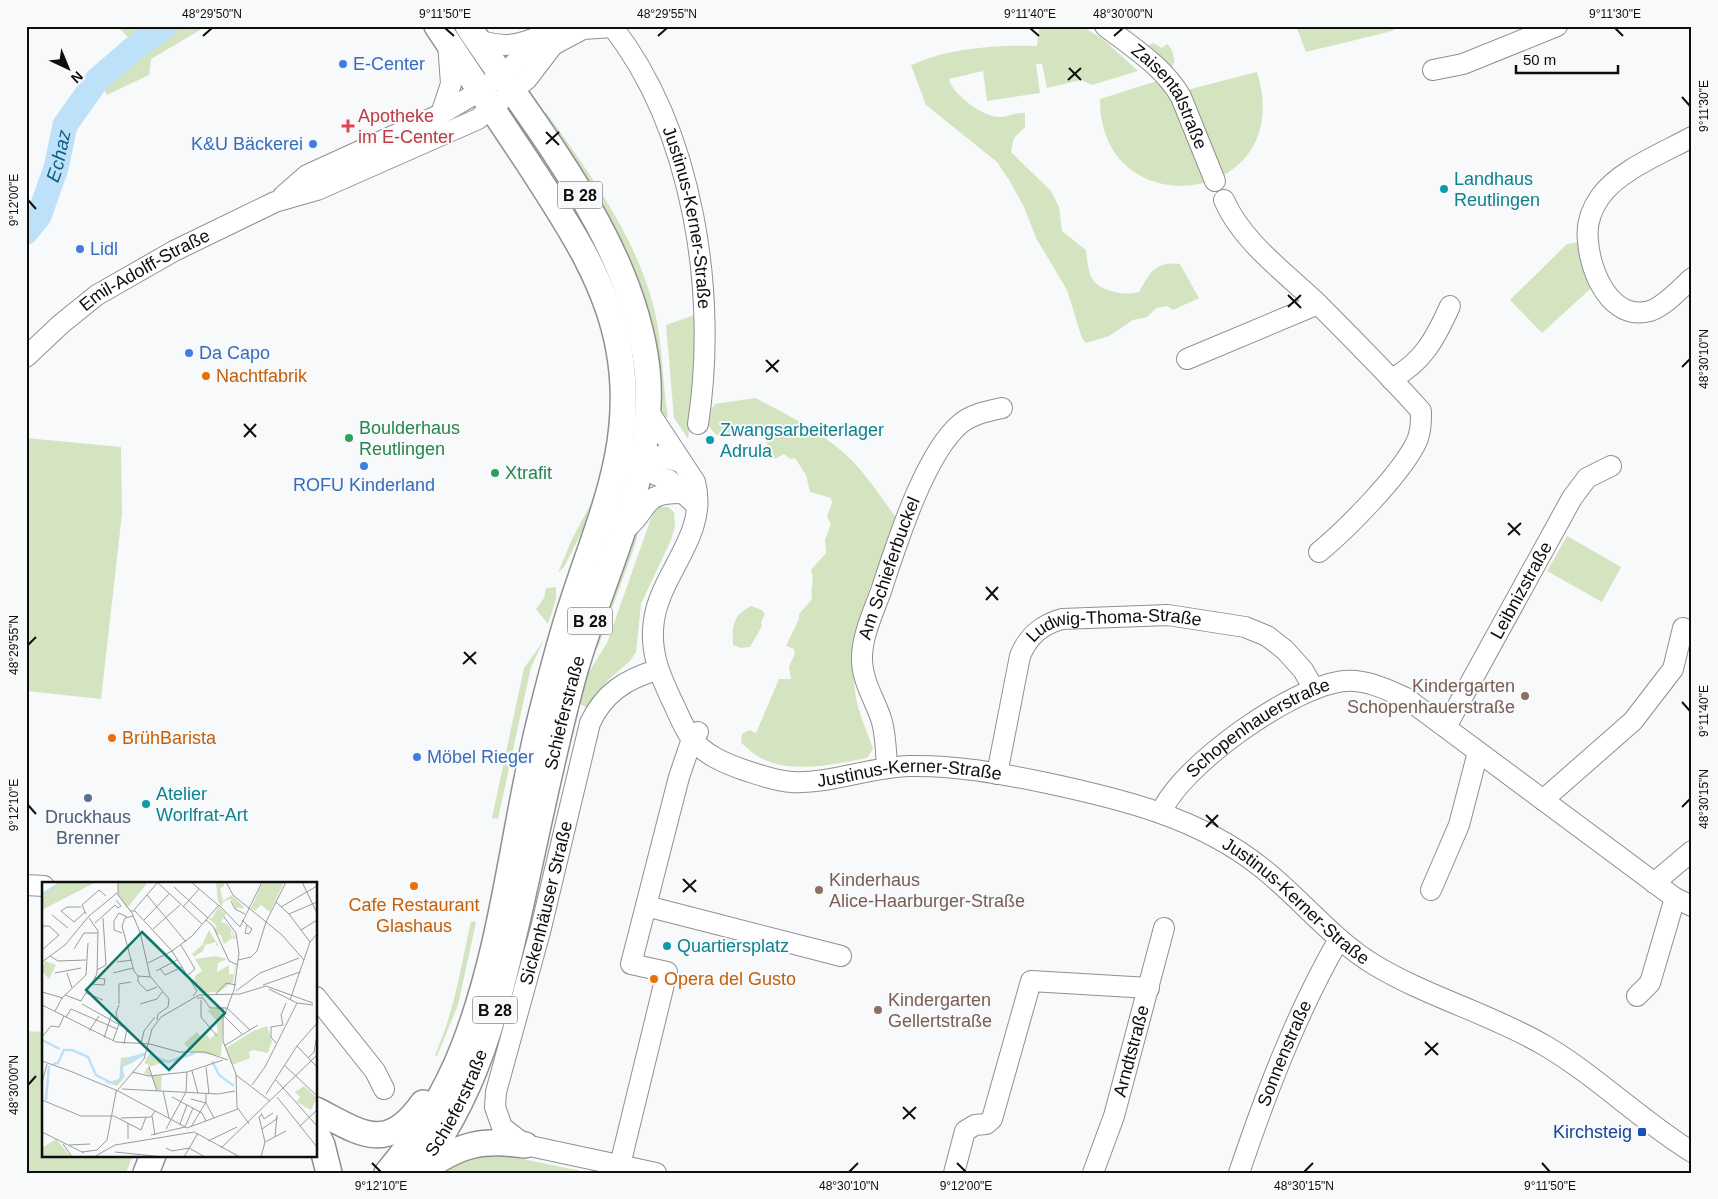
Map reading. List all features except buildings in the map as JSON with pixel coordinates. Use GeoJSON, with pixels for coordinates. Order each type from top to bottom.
{"type":"FeatureCollection","features":[{"type":"Feature","properties":{"kind":"main road","name":"B 28"},"geometry":{"type":"LineString","coordinates":[[472,33],[506,84]]}},
{"type":"Feature","properties":{"kind":"main road","name":"B 28"},"geometry":{"type":"LineString","coordinates":[[442,34],[486,100]]}},
{"type":"Feature","properties":{"kind":"main road","name":"Schieferstraße"},"geometry":{"type":"LineString","coordinates":[[415,1173],[452,1120],[482,1053],[504,981],[564,712],[588,628],[638,481],[647,409],[647,370],[627,291],[598,225],[506,84]]}},
{"type":"Feature","properties":{"kind":"main road","name":"Schieferstraße"},"geometry":{"type":"LineString","coordinates":[[387,1173],[436,1106],[453,1073],[478,1002],[496,933],[539,726],[571,607],[611,485],[623,436],[625,398],[623,373],[619,348],[606,303],[575,237],[486,100]]}},
{"type":"Feature","properties":{"kind":"main road"},"geometry":{"type":"LineString","coordinates":[[522,154],[544,140]]}},
{"type":"Feature","properties":{"kind":"main road"},"geometry":{"type":"LineString","coordinates":[[318,1111],[360,1132],[381,1135],[403,1127],[422,1104],[446,1059],[460,1025],[478,1002]]}},
{"type":"Feature","properties":{"kind":"main road"},"geometry":{"type":"LineString","coordinates":[[318,1136],[329,1173]]}},
{"type":"Feature","properties":{"kind":"main road"},"geometry":{"type":"LineString","coordinates":[[419,1173],[448,1155],[475,1143],[488,1141],[525,1145]]}},
{"type":"Feature","properties":{"kind":"main road"},"geometry":{"type":"LineString","coordinates":[[146,1173],[153,1156]]}},
{"type":"Feature","properties":{"kind":"street","name":"Justinus-Kerner-Straße"},"geometry":{"type":"LineString","coordinates":[[552,33],[612,26],[639,66],[657,101],[673,141],[690,205],[702,276],[704,318],[701,405],[698,424]]}},
{"type":"Feature","properties":{"kind":"street","name":"Zaisentalstraße"},"geometry":{"type":"LineString","coordinates":[[1105,26],[1158,69],[1175,87],[1181,97],[1215,180]]}},
{"type":"Feature","properties":{"kind":"street"},"geometry":{"type":"LineString","coordinates":[[1433,70],[1463,64],[1557,26]]}},
{"type":"Feature","properties":{"kind":"street"},"geometry":{"type":"LineString","coordinates":[[472,33],[505,47],[515,46],[552,33]]}},
{"type":"Feature","properties":{"kind":"street"},"geometry":{"type":"LineString","coordinates":[[486,100],[506,84],[552,33]]}},
{"type":"Feature","properties":{"kind":"street"},"geometry":{"type":"LineString","coordinates":[[442,34],[451,84],[441,114],[448,116],[455,131]]}},
{"type":"Feature","properties":{"kind":"street","name":"Emil-Adolff-Straße"},"geometry":{"type":"LineString","coordinates":[[275,202],[308,175],[441,114],[486,100]]}},
{"type":"Feature","properties":{"kind":"street","name":"Emil-Adolff-Straße"},"geometry":{"type":"LineString","coordinates":[[26,357],[61,324],[97,295],[192,242],[275,202],[317,190],[455,131],[486,100]]}},
{"type":"Feature","properties":{"kind":"street"},"geometry":{"type":"LineString","coordinates":[[1692,137],[1618,178],[1600,197],[1590,217],[1588,241],[1599,281],[1606,295],[1618,306],[1631,313],[1651,310],[1669,298],[1692,278]]}},
{"type":"Feature","properties":{"kind":"street"},"geometry":{"type":"LineString","coordinates":[[1224,200],[1240,228],[1318,304],[1421,411],[1421,429],[1416,444],[1399,469],[1356,517],[1319,552]]}},
{"type":"Feature","properties":{"kind":"street"},"geometry":{"type":"LineString","coordinates":[[1186,359],[1318,304]]}},
{"type":"Feature","properties":{"kind":"street"},"geometry":{"type":"LineString","coordinates":[[1391,378],[1405,372],[1434,341],[1450,306]]}},
{"type":"Feature","properties":{"kind":"street","name":"Am Schieferbuckel"},"geometry":{"type":"LineString","coordinates":[[887,768],[882,722],[867,688],[862,660],[866,634],[900,534],[918,492],[944,443],[960,424],[980,413],[1002,408]]}},
{"type":"Feature","properties":{"kind":"street","name":"Justinus-Kerner-Straße"},"geometry":{"type":"LineString","coordinates":[[647,409],[695,482],[698,494],[698,513],[693,530],[656,610],[654,646],[658,670],[675,708],[686,716],[695,736],[741,768],[776,780],[792,782],[810,781],[887,768],[934,767],[997,774],[1080,790],[1160,813],[1205,831],[1250,858],[1340,940],[1373,964],[1397,977],[1498,1021],[1544,1046],[1596,1080],[1692,1152]]}},
{"type":"Feature","properties":{"kind":"street"},"geometry":{"type":"LineString","coordinates":[[623,436],[630,451],[640,464],[656,475],[669,480],[697,506]]}},
{"type":"Feature","properties":{"kind":"street"},"geometry":{"type":"LineString","coordinates":[[611,485],[640,464],[659,456],[681,462]]}},
{"type":"Feature","properties":{"kind":"street","name":"Leibnizstraße"},"geometry":{"type":"LineString","coordinates":[[1446,727],[1572,498],[1587,478],[1611,466]]}},
{"type":"Feature","properties":{"kind":"street"},"geometry":{"type":"LineString","coordinates":[[622,532],[635,521],[642,508],[652,497],[681,492]]}},
{"type":"Feature","properties":{"kind":"street","name":"Ludwig-Thoma-Straße"},"geometry":{"type":"LineString","coordinates":[[997,774],[1020,656],[1025,643],[1048,623],[1062,619],[1168,616],[1245,627],[1267,636],[1286,650],[1303,670],[1314,688]]}},
{"type":"Feature","properties":{"kind":"street"},"geometry":{"type":"LineString","coordinates":[[1543,800],[1634,721],[1673,669],[1683,628]]}},
{"type":"Feature","properties":{"kind":"street","name":"Sickenhäuser Straße"},"geometry":{"type":"LineString","coordinates":[[656,1173],[525,1145],[508,1134],[502,1127],[495,1107],[496,1092],[541,928],[585,738],[597,707],[606,697],[627,681],[658,670]]}},
{"type":"Feature","properties":{"kind":"street","name":"Schopenhauerstraße"},"geometry":{"type":"LineString","coordinates":[[1160,813],[1165,802],[1190,772],[1258,719],[1314,688],[1346,681],[1380,686],[1406,698],[1683,902],[1650,984],[1637,996]]}},
{"type":"Feature","properties":{"kind":"street"},"geometry":{"type":"LineString","coordinates":[[620,1165],[667,972],[632,964],[679,777],[695,736]]}},
{"type":"Feature","properties":{"kind":"street"},"geometry":{"type":"LineString","coordinates":[[1431,890],[1459,825],[1478,752]]}},
{"type":"Feature","properties":{"kind":"street"},"geometry":{"type":"LineString","coordinates":[[1654,882],[1692,851]]}},
{"type":"Feature","properties":{"kind":"street"},"geometry":{"type":"LineString","coordinates":[[26,885],[42,886]]}},
{"type":"Feature","properties":{"kind":"street"},"geometry":{"type":"LineString","coordinates":[[646,906],[841,956]]}},
{"type":"Feature","properties":{"kind":"street","name":"Arndtstraße"},"geometry":{"type":"LineString","coordinates":[[1093,1173],[1114,1116],[1164,928]]}},
{"type":"Feature","properties":{"kind":"street","name":"Sonnenstraße"},"geometry":{"type":"LineString","coordinates":[[1239,1173],[1253,1131],[1295,1028],[1325,964],[1340,940]]}},
{"type":"Feature","properties":{"kind":"street"},"geometry":{"type":"LineString","coordinates":[[954,1173],[965,1131],[975,1125],[986,1124],[992,1119],[1031,981],[1149,988]]}},
{"type":"Feature","properties":{"kind":"street"},"geometry":{"type":"LineString","coordinates":[[318,999],[376,1071],[384,1089]]}},
{"type":"Feature","properties":{"kind":"green space"},"geometry":{"type":"Polygon","coordinates":[[[117,26],[207,26],[151,59],[149,75],[107,95],[96,79],[134,43],[117,26]]]}},
{"type":"Feature","properties":{"kind":"green space"},"geometry":{"type":"Polygon","coordinates":[[[1039,26],[1081,26],[1103,39],[1138,71],[1092,85],[1081,80],[1047,88],[1042,64],[1036,64],[1040,93],[987,101],[983,71],[949,79],[951,85],[969,103],[991,116],[1001,117],[1025,113],[1025,127],[1014,138],[1011,152],[1051,191],[1059,207],[1062,231],[1086,250],[1088,266],[1095,282],[1115,292],[1139,292],[1154,270],[1165,264],[1180,264],[1199,298],[1173,310],[1167,306],[1156,308],[1147,317],[1133,320],[1109,336],[1086,343],[1082,338],[1067,290],[1036,238],[1024,207],[1009,180],[997,162],[926,105],[911,65],[957,51],[1005,46],[1037,46],[1039,26]]]}},
{"type":"Feature","properties":{"kind":"green space"},"geometry":{"type":"Polygon","coordinates":[[[1296,26],[1398,26],[1392,31],[1306,52],[1296,26]]]}},
{"type":"Feature","properties":{"kind":"green space"},"geometry":{"type":"Polygon","coordinates":[[[1153,43],[1162,48],[1167,44],[1169,46],[1174,58],[1172,67],[1163,65],[1157,59],[1149,45],[1153,43]]]}},
{"type":"Feature","properties":{"kind":"green space"},"geometry":{"type":"Polygon","coordinates":[[[1257,72],[1262,117],[1250,151],[1226,174],[1194,185],[1160,183],[1130,169],[1108,141],[1100,99],[1160,80],[1179,92],[1257,72]]]}},
{"type":"Feature","properties":{"kind":"green space"},"geometry":{"type":"Polygon","coordinates":[[[546,112],[609,205],[623,230],[646,281],[657,322],[668,417],[663,418],[653,331],[635,272],[623,245],[594,192],[543,115],[546,112]]]}},
{"type":"Feature","properties":{"kind":"green space"},"geometry":{"type":"Polygon","coordinates":[[[1586,241],[1598,282],[1542,333],[1510,300],[1567,244],[1586,241]]]}},
{"type":"Feature","properties":{"kind":"green space"},"geometry":{"type":"Polygon","coordinates":[[[697,314],[693,405],[688,439],[674,418],[666,325],[697,314]]]}},
{"type":"Feature","properties":{"kind":"green space"},"geometry":{"type":"Polygon","coordinates":[[[755,398],[823,437],[847,456],[858,467],[898,520],[872,582],[859,625],[855,646],[856,698],[873,749],[867,758],[815,766],[788,766],[775,764],[760,758],[741,743],[742,734],[749,730],[756,733],[779,679],[791,679],[789,667],[795,653],[794,649],[786,646],[799,619],[799,614],[812,599],[813,577],[811,570],[826,553],[825,540],[831,524],[827,517],[832,503],[831,498],[810,492],[806,475],[795,458],[790,459],[784,454],[775,459],[758,427],[754,425],[728,437],[719,436],[712,431],[708,419],[709,413],[715,404],[755,398]]]}},
{"type":"Feature","properties":{"kind":"green space"},"geometry":{"type":"Polygon","coordinates":[[[26,438],[121,447],[122,514],[101,699],[26,691],[26,438]]]}},
{"type":"Feature","properties":{"kind":"green space"},"geometry":{"type":"Polygon","coordinates":[[[594,498],[594,508],[564,567],[558,573],[572,539],[594,498]]]}},
{"type":"Feature","properties":{"kind":"green space"},"geometry":{"type":"Polygon","coordinates":[[[659,507],[668,507],[674,512],[675,527],[671,540],[641,604],[636,652],[630,661],[608,680],[589,708],[579,704],[587,675],[607,643],[654,510],[659,507]]]}},
{"type":"Feature","properties":{"kind":"green space"},"geometry":{"type":"Polygon","coordinates":[[[643,517],[634,548],[598,647],[588,660],[643,517]]]}},
{"type":"Feature","properties":{"kind":"green space"},"geometry":{"type":"Polygon","coordinates":[[[1567,536],[1621,567],[1602,602],[1547,571],[1567,536]]]}},
{"type":"Feature","properties":{"kind":"green space"},"geometry":{"type":"Polygon","coordinates":[[[556,587],[556,599],[548,624],[536,609],[544,598],[546,588],[556,587]]]}},
{"type":"Feature","properties":{"kind":"green space"},"geometry":{"type":"Polygon","coordinates":[[[751,606],[762,610],[765,614],[761,622],[762,626],[750,647],[741,648],[733,645],[735,622],[740,613],[751,606]]]}},
{"type":"Feature","properties":{"kind":"green space"},"geometry":{"type":"Polygon","coordinates":[[[544,640],[531,667],[498,819],[492,818],[524,668],[544,640]]]}},
{"type":"Feature","properties":{"kind":"green space"},"geometry":{"type":"Polygon","coordinates":[[[471,921],[476,922],[458,1005],[437,1056],[435,1055],[442,1039],[456,989],[471,921]]]}},
{"type":"Feature","properties":{"kind":"green space"},"geometry":{"type":"Polygon","coordinates":[[[26,1031],[42,1032],[42,1156],[133,1156],[126,1173],[26,1173],[26,1031]]]}},
{"type":"Feature","properties":{"kind":"green space"},"geometry":{"type":"Polygon","coordinates":[[[498,1154],[591,1173],[443,1173],[464,1160],[498,1154]]]}},
{"type":"Feature","properties":{"kind":"waterway","name":"Echaz"},"geometry":{"type":"LineString","coordinates":[[26,232],[39,216],[56,168],[65,125],[97,80],[133,49],[165,26]]}},
{"type":"Feature","properties":{"kind":"place","name":"E-Center"},"geometry":{"type":"Point","coordinates":[343,64]}},
{"type":"Feature","properties":{"kind":"place","name":"Apotheke im E-Center"},"geometry":{"type":"Point","coordinates":[348,126]}},
{"type":"Feature","properties":{"kind":"place","name":"K&U Bäckerei"},"geometry":{"type":"Point","coordinates":[313,144]}},
{"type":"Feature","properties":{"kind":"place","name":"Landhaus Reutlingen"},"geometry":{"type":"Point","coordinates":[1444,189]}},
{"type":"Feature","properties":{"kind":"place","name":"Lidl"},"geometry":{"type":"Point","coordinates":[80,249]}},
{"type":"Feature","properties":{"kind":"place","name":"Da Capo"},"geometry":{"type":"Point","coordinates":[189,353]}},
{"type":"Feature","properties":{"kind":"place","name":"Nachtfabrik"},"geometry":{"type":"Point","coordinates":[206,376]}},
{"type":"Feature","properties":{"kind":"place","name":"Boulderhaus Reutlingen"},"geometry":{"type":"Point","coordinates":[349,438]}},
{"type":"Feature","properties":{"kind":"place","name":"Zwangsarbeiterlager Adrula"},"geometry":{"type":"Point","coordinates":[710,440]}},
{"type":"Feature","properties":{"kind":"place","name":"ROFU Kinderland"},"geometry":{"type":"Point","coordinates":[364,466]}},
{"type":"Feature","properties":{"kind":"place","name":"Xtrafit"},"geometry":{"type":"Point","coordinates":[495,473]}},
{"type":"Feature","properties":{"kind":"place","name":"Kindergarten Schopenhauerstraße"},"geometry":{"type":"Point","coordinates":[1525,696]}},
{"type":"Feature","properties":{"kind":"place","name":"BrühBarista"},"geometry":{"type":"Point","coordinates":[112,738]}},
{"type":"Feature","properties":{"kind":"place","name":"Möbel Rieger"},"geometry":{"type":"Point","coordinates":[417,757]}},
{"type":"Feature","properties":{"kind":"place","name":"Druckhaus Brenner"},"geometry":{"type":"Point","coordinates":[88,798]}},
{"type":"Feature","properties":{"kind":"place","name":"Atelier Worlfrat-Art"},"geometry":{"type":"Point","coordinates":[146,804]}},
{"type":"Feature","properties":{"kind":"place","name":"Cafe Restaurant Glashaus"},"geometry":{"type":"Point","coordinates":[414,886]}},
{"type":"Feature","properties":{"kind":"place","name":"Kinderhaus Alice-Haarburger-Straße"},"geometry":{"type":"Point","coordinates":[819,890]}},
{"type":"Feature","properties":{"kind":"place","name":"Quartiersplatz"},"geometry":{"type":"Point","coordinates":[667,946]}},
{"type":"Feature","properties":{"kind":"place","name":"Opera del Gusto"},"geometry":{"type":"Point","coordinates":[654,979]}},
{"type":"Feature","properties":{"kind":"place","name":"Kindergarten Gellertstraße"},"geometry":{"type":"Point","coordinates":[878,1010]}},
{"type":"Feature","properties":{"kind":"place","name":"Kirchsteig"},"geometry":{"type":"Point","coordinates":[1642,1132]}}]}
